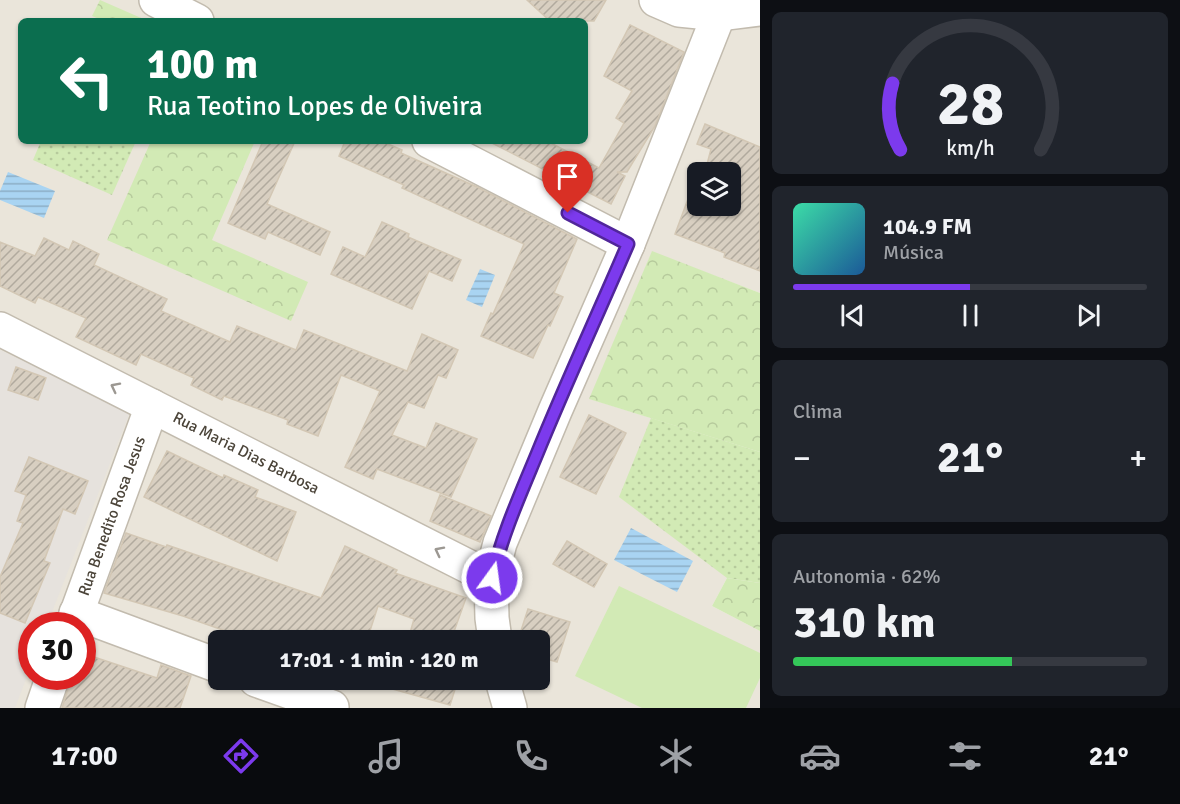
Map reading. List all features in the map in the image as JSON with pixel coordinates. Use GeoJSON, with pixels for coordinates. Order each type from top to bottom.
{"type":"FeatureCollection","features":[{"type":"Feature","properties":{"kind":"street"},"geometry":{"type":"LineString","coordinates":[[156,0],[191,18]]}},
{"type":"Feature","properties":{"kind":"street"},"geometry":{"type":"LineString","coordinates":[[656,0],[679,10],[719,14],[760,9]]}},
{"type":"Feature","properties":{"kind":"street"},"geometry":{"type":"LineString","coordinates":[[494,630],[492,578],[500,543],[628,244],[719,14]]}},
{"type":"Feature","properties":{"kind":"street"},"geometry":{"type":"LineString","coordinates":[[435,144],[628,244]]}},
{"type":"Feature","properties":{"kind":"street","name":"Rua Maria Dias Barbosa"},"geometry":{"type":"LineString","coordinates":[[0,329],[492,578]]}},
{"type":"Feature","properties":{"kind":"street","name":"Rua Benedito Rosa Jesus"},"geometry":{"type":"LineString","coordinates":[[77,612],[152,406]]}},
{"type":"Feature","properties":{"kind":"street"},"geometry":{"type":"LineString","coordinates":[[96,626],[208,662]]}},
{"type":"Feature","properties":{"kind":"street"},"geometry":{"type":"LineString","coordinates":[[42,708],[48,690]]}},
{"type":"Feature","properties":{"kind":"street"},"geometry":{"type":"LineString","coordinates":[[284,690],[332,707]]}},
{"type":"Feature","properties":{"kind":"street"},"geometry":{"type":"LineString","coordinates":[[505,690],[510,708]]}},
{"type":"Feature","properties":{"kind":"shaded area"},"geometry":{"type":"Polygon","coordinates":[[[0,0],[760,0],[760,293],[652,252],[590,399],[760,452],[760,583],[727,578],[712,606],[760,631],[760,708],[0,708],[0,0]]]}},
{"type":"Feature","properties":{"kind":"shaded area"},"geometry":{"type":"Polygon","coordinates":[[[0,350],[130,412],[52,612],[18,612],[18,690],[22,690],[15,708],[0,708],[0,350]]]}},
{"type":"Feature","properties":{"kind":"green space"},"geometry":{"type":"Polygon","coordinates":[[[100,0],[141,18],[97,18],[92,16],[100,0]]]}},
{"type":"Feature","properties":{"kind":"green space"},"geometry":{"type":"Polygon","coordinates":[[[40,144],[135,144],[112,195],[33,160],[40,144]]]}},
{"type":"Feature","properties":{"kind":"green space"},"geometry":{"type":"Polygon","coordinates":[[[150,144],[254,144],[212,240],[308,282],[291,321],[107,240],[150,144]]]}},
{"type":"Feature","properties":{"kind":"green space"},"geometry":{"type":"Polygon","coordinates":[[[652,251],[760,293],[760,452],[589,399],[652,251]]]}},
{"type":"Feature","properties":{"kind":"green space"},"geometry":{"type":"Polygon","coordinates":[[[651,418],[760,452],[760,583],[727,578],[619,497],[651,418]]]}},
{"type":"Feature","properties":{"kind":"green space"},"geometry":{"type":"Polygon","coordinates":[[[727,578],[760,583],[760,631],[712,606],[727,578]]]}},
{"type":"Feature","properties":{"kind":"green space"},"geometry":{"type":"Polygon","coordinates":[[[619,586],[760,653],[760,678],[746,708],[642,708],[575,676],[619,586]]]}},
{"type":"Feature","properties":{"kind":"water"},"geometry":{"type":"Polygon","coordinates":[[[8,172],[55,191],[44,218],[0,200],[0,191],[8,172]]]}},
{"type":"Feature","properties":{"kind":"water"},"geometry":{"type":"Polygon","coordinates":[[[480,269],[495,275],[482,307],[466,300],[480,269]]]}},
{"type":"Feature","properties":{"kind":"water"},"geometry":{"type":"Polygon","coordinates":[[[631,528],[693,561],[677,592],[614,560],[631,528]]]}},
{"type":"Feature","properties":{"kind":"building"},"geometry":{"type":"Polygon","coordinates":[[[527,0],[606,0],[594,21],[588,21],[588,18],[547,18],[527,0]]]}},
{"type":"Feature","properties":{"kind":"building"},"geometry":{"type":"Polygon","coordinates":[[[630,25],[684,52],[655,126],[627,172],[617,172],[625,176],[611,204],[494,144],[553,144],[599,168],[624,123],[616,118],[632,91],[604,76],[630,25]]]}},
{"type":"Feature","properties":{"kind":"building"},"geometry":{"type":"Polygon","coordinates":[[[705,124],[760,147],[760,271],[724,257],[725,253],[675,234],[687,202],[687,216],[741,216],[741,162],[708,162],[711,149],[697,144],[705,124]]]}},
{"type":"Feature","properties":{"kind":"building"},"geometry":{"type":"Polygon","coordinates":[[[262,144],[294,144],[267,204],[330,232],[320,255],[268,232],[265,239],[228,223],[262,144]]]}},
{"type":"Feature","properties":{"kind":"building"},"geometry":{"type":"Polygon","coordinates":[[[344,144],[388,144],[402,150],[401,153],[477,187],[577,239],[554,293],[563,297],[533,358],[481,336],[524,244],[402,188],[404,185],[339,156],[344,144]]]}},
{"type":"Feature","properties":{"kind":"building"},"geometry":{"type":"Polygon","coordinates":[[[382,222],[409,234],[408,237],[461,260],[452,281],[429,271],[412,309],[331,274],[343,247],[365,257],[382,222]]]}},
{"type":"Feature","properties":{"kind":"building"},"geometry":{"type":"Polygon","coordinates":[[[44,238],[69,250],[73,241],[99,254],[94,265],[167,299],[161,311],[230,342],[237,326],[296,350],[304,330],[407,371],[422,334],[458,350],[446,378],[438,375],[424,408],[408,402],[392,435],[426,448],[436,423],[477,439],[451,497],[377,469],[373,479],[345,467],[380,391],[341,375],[318,436],[287,424],[288,420],[224,396],[222,400],[191,385],[194,378],[141,354],[136,365],[76,337],[86,318],[38,297],[35,303],[0,286],[0,242],[35,256],[44,238]]]}},
{"type":"Feature","properties":{"kind":"building"},"geometry":{"type":"Polygon","coordinates":[[[16,367],[46,378],[38,400],[8,390],[16,367]]]}},
{"type":"Feature","properties":{"kind":"building"},"geometry":{"type":"Polygon","coordinates":[[[589,415],[626,433],[596,494],[560,477],[589,415]]]}},
{"type":"Feature","properties":{"kind":"building"},"geometry":{"type":"Polygon","coordinates":[[[167,451],[223,478],[224,475],[258,490],[255,497],[296,512],[277,561],[144,497],[167,451]]]}},
{"type":"Feature","properties":{"kind":"building"},"geometry":{"type":"Polygon","coordinates":[[[29,457],[88,481],[75,514],[63,509],[44,561],[50,563],[30,612],[18,612],[18,620],[0,613],[0,577],[23,523],[17,521],[26,495],[15,491],[29,457]]]}},
{"type":"Feature","properties":{"kind":"building"},"geometry":{"type":"Polygon","coordinates":[[[440,495],[491,516],[480,542],[430,521],[440,495]]]}},
{"type":"Feature","properties":{"kind":"building"},"geometry":{"type":"Polygon","coordinates":[[[126,533],[321,598],[345,546],[397,570],[395,573],[466,598],[455,630],[411,630],[414,619],[378,606],[370,630],[223,630],[104,593],[126,533]]]}},
{"type":"Feature","properties":{"kind":"building"},"geometry":{"type":"Polygon","coordinates":[[[567,541],[607,564],[594,587],[553,564],[567,541]]]}},
{"type":"Feature","properties":{"kind":"building"},"geometry":{"type":"Polygon","coordinates":[[[528,609],[570,622],[557,662],[550,660],[550,630],[521,630],[528,609]]]}},
{"type":"Feature","properties":{"kind":"building"},"geometry":{"type":"Polygon","coordinates":[[[96,658],[157,678],[161,665],[191,676],[180,708],[62,708],[68,690],[96,690],[96,658]]]}},
{"type":"Feature","properties":{"kind":"building"},"geometry":{"type":"Polygon","coordinates":[[[396,690],[455,690],[450,705],[396,690]]]}},
{"type":"Feature","properties":{"kind":"route"},"geometry":{"type":"LineString","coordinates":[[492,578],[500,543],[628,244],[568,213]]}}]}
